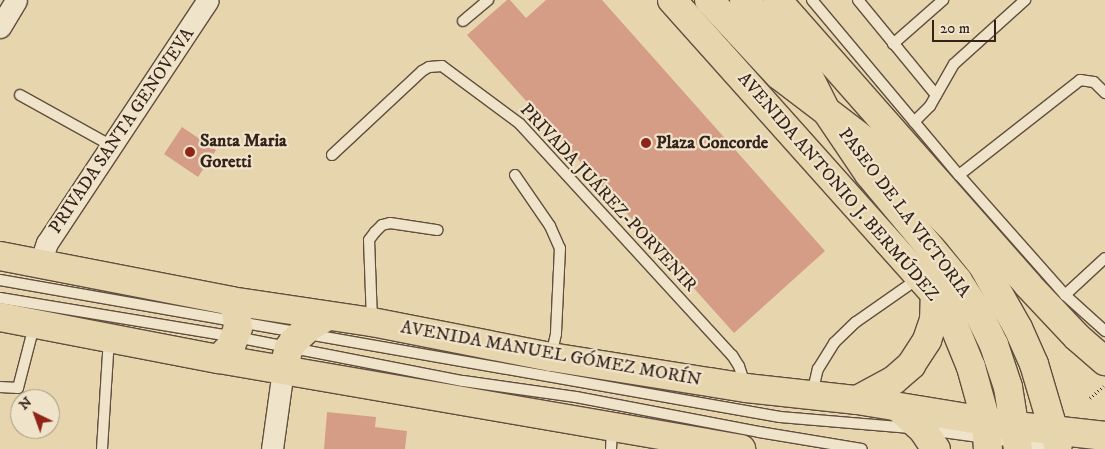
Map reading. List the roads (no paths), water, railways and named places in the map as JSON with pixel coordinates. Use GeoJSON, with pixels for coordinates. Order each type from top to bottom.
{"type":"FeatureCollection","features":[{"type":"Feature","properties":{"kind":"main road","name":"AVENIDA ANTONIO J. BERMÚDEZ"},"geometry":{"type":"LineString","coordinates":[[672,0],[928,285],[953,323],[964,345],[987,436]]}},
{"type":"Feature","properties":{"kind":"main road"},"geometry":{"type":"LineString","coordinates":[[709,0],[779,75],[871,145],[954,230],[983,266],[1018,328],[1034,364],[1058,444]]}},
{"type":"Feature","properties":{"kind":"main road","name":"PASEO DE LA VICTORIA"},"geometry":{"type":"LineString","coordinates":[[744,0],[806,71],[825,109],[869,174],[958,281],[978,312],[994,345],[1002,370],[1017,439]]}},
{"type":"Feature","properties":{"kind":"main road"},"geometry":{"type":"LineString","coordinates":[[777,0],[1028,285],[1077,337],[1105,361]]}},
{"type":"Feature","properties":{"kind":"main road","name":"AVENIDA MANUEL GÓMEZ MORÍN"},"geometry":{"type":"LineString","coordinates":[[0,256],[40,264],[235,320],[328,316],[372,322],[551,357],[746,388],[857,400],[900,409],[987,436],[1058,444],[1105,436]]}},
{"type":"Feature","properties":{"kind":"main road"},"geometry":{"type":"LineString","coordinates":[[857,400],[894,380],[911,365],[927,340],[934,320],[928,285]]}},
{"type":"Feature","properties":{"kind":"main road"},"geometry":{"type":"LineString","coordinates":[[291,350],[328,316]]}},
{"type":"Feature","properties":{"kind":"main road"},"geometry":{"type":"LineString","coordinates":[[0,317],[219,358],[291,350],[611,438],[741,449]]}},
{"type":"Feature","properties":{"kind":"main road"},"geometry":{"type":"LineString","coordinates":[[219,358],[235,320]]}},
{"type":"Feature","properties":{"kind":"main road"},"geometry":{"type":"LineString","coordinates":[[900,409],[930,439]]}},
{"type":"Feature","properties":{"kind":"street"},"geometry":{"type":"LineString","coordinates":[[0,27],[16,0]]}},
{"type":"Feature","properties":{"kind":"street","name":"PRIVADA SANTA GENOVEVA"},"geometry":{"type":"LineString","coordinates":[[40,264],[47,243],[208,0]]}},
{"type":"Feature","properties":{"kind":"street"},"geometry":{"type":"LineString","coordinates":[[272,449],[291,350]]}},
{"type":"Feature","properties":{"kind":"lane"},"geometry":{"type":"LineString","coordinates":[[463,22],[488,0]]}},
{"type":"Feature","properties":{"kind":"lane"},"geometry":{"type":"LineString","coordinates":[[812,0],[959,175],[1065,295],[1105,331]]}},
{"type":"Feature","properties":{"kind":"lane"},"geometry":{"type":"LineString","coordinates":[[858,0],[936,95]]}},
{"type":"Feature","properties":{"kind":"lane"},"geometry":{"type":"LineString","coordinates":[[893,44],[943,0]]}},
{"type":"Feature","properties":{"kind":"lane"},"geometry":{"type":"LineString","coordinates":[[914,122],[930,106],[954,64],[1025,0]]}},
{"type":"Feature","properties":{"kind":"lane","name":"PRIVADA JUÁREZ-PORVENIR"},"geometry":{"type":"LineString","coordinates":[[332,155],[422,71],[429,67],[442,66],[520,124],[732,355],[739,366],[746,388]]}},
{"type":"Feature","properties":{"kind":"lane"},"geometry":{"type":"LineString","coordinates":[[959,175],[1080,80],[1094,82],[1105,93]]}},
{"type":"Feature","properties":{"kind":"lane"},"geometry":{"type":"LineString","coordinates":[[20,95],[112,146]]}},
{"type":"Feature","properties":{"kind":"lane"},"geometry":{"type":"LineString","coordinates":[[515,175],[550,226],[560,248],[556,334],[551,357]]}},
{"type":"Feature","properties":{"kind":"lane"},"geometry":{"type":"LineString","coordinates":[[372,322],[369,240],[382,225],[390,223],[437,230]]}},
{"type":"Feature","properties":{"kind":"lane"},"geometry":{"type":"LineString","coordinates":[[1065,295],[1105,258]]}},
{"type":"Feature","properties":{"kind":"lane"},"geometry":{"type":"LineString","coordinates":[[0,280],[235,320],[291,350],[930,439],[987,436]]}},
{"type":"Feature","properties":{"kind":"lane"},"geometry":{"type":"LineString","coordinates":[[811,395],[818,369],[834,343],[856,322],[928,285]]}},
{"type":"Feature","properties":{"kind":"lane"},"geometry":{"type":"LineString","coordinates":[[0,298],[235,320],[291,350],[463,381],[576,397],[759,432],[862,449]]}},
{"type":"Feature","properties":{"kind":"lane"},"geometry":{"type":"LineString","coordinates":[[0,387],[18,388],[34,322]]}},
{"type":"Feature","properties":{"kind":"lane"},"geometry":{"type":"LineString","coordinates":[[102,449],[109,337]]}},
{"type":"Feature","properties":{"kind":"place","name":"Plaza Concorde"},"geometry":{"type":"Point","coordinates":[646,143]}},
{"type":"Feature","properties":{"kind":"place","name":"Santa Maria Goretti"},"geometry":{"type":"Point","coordinates":[190,152]}}]}
